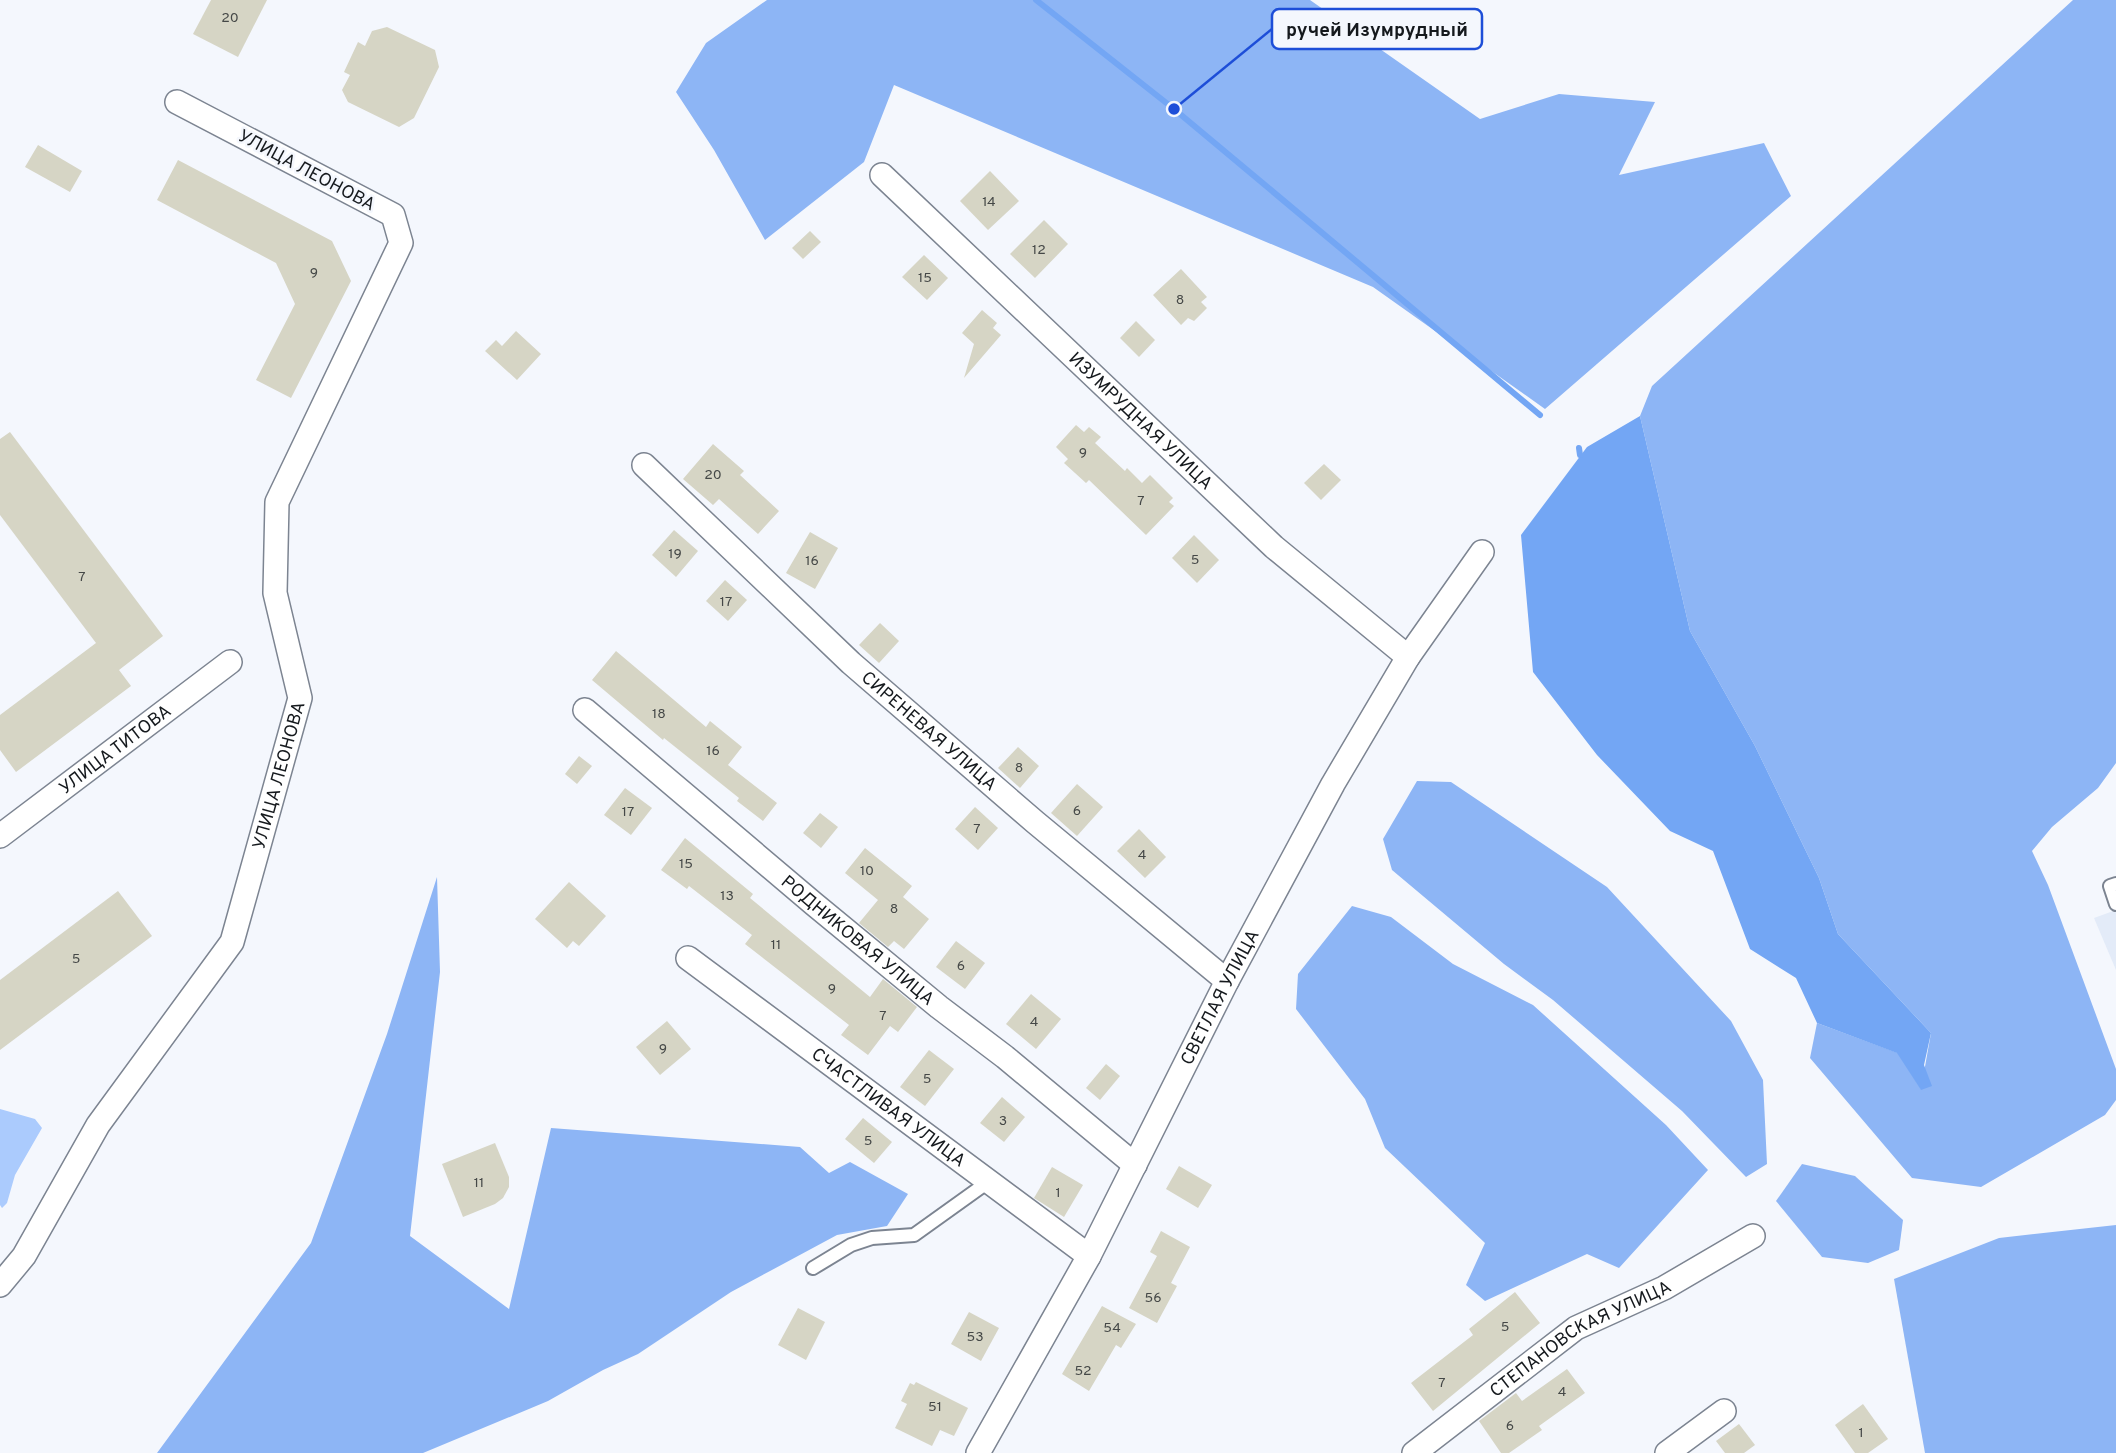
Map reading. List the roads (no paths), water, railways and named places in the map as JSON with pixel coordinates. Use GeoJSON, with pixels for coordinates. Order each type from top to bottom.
{"type":"FeatureCollection","features":[{"type":"Feature","properties":{"kind":"street","name":"УЛИЦА ЛЕОНОВА"},"geometry":{"type":"LineString","coordinates":[[0,1285],[24,1256],[98,1125],[232,942],[300,698],[275,593],[276,502],[401,243],[393,215],[177,102]]}},
{"type":"Feature","properties":{"kind":"street","name":"ИЗУМРУДНАЯ УЛИЦА"},"geometry":{"type":"LineString","coordinates":[[882,175],[1274,547],[1408,657]]}},
{"type":"Feature","properties":{"kind":"street","name":"СИРЕНЕВАЯ УЛИЦА"},"geometry":{"type":"LineString","coordinates":[[644,465],[851,663],[1035,822],[1227,981]]}},
{"type":"Feature","properties":{"kind":"street","name":"СВЕТЛАЯ УЛИЦА"},"geometry":{"type":"LineString","coordinates":[[978,1453],[1089,1256],[1227,981],[1333,783],[1408,657],[1482,552]]}},
{"type":"Feature","properties":{"kind":"street","name":"УЛИЦА ТИТОВА"},"geometry":{"type":"LineString","coordinates":[[0,836],[230,662]]}},
{"type":"Feature","properties":{"kind":"street","name":"РОДНИКОВАЯ УЛИЦА"},"geometry":{"type":"LineString","coordinates":[[586,710],[814,904],[1136,1165]]}},
{"type":"Feature","properties":{"kind":"street","name":"СЧАСТЛИВАЯ УЛИЦА"},"geometry":{"type":"LineString","coordinates":[[688,958],[1089,1256]]}},
{"type":"Feature","properties":{"kind":"street","name":"СТЕПАНОВСКАЯ УЛИЦА"},"geometry":{"type":"LineString","coordinates":[[1414,1453],[1576,1328],[1664,1289],[1753,1236]]}},
{"type":"Feature","properties":{"kind":"street"},"geometry":{"type":"LineString","coordinates":[[1667,1453],[1724,1411]]}},
{"type":"Feature","properties":{"kind":"lane"},"geometry":{"type":"LineString","coordinates":[[2116,884],[2110,886],[2116,904]]}},
{"type":"Feature","properties":{"kind":"lane"},"geometry":{"type":"LineString","coordinates":[[813,1268],[852,1245],[872,1238],[914,1235],[988,1182]]}},
{"type":"Feature","properties":{"kind":"waterway"},"geometry":{"type":"LineString","coordinates":[[1036,0],[1174,109],[1540,415]]}},
{"type":"Feature","properties":{"kind":"waterway"},"geometry":{"type":"LineString","coordinates":[[1579,448],[1580,455]]}},
{"type":"Feature","properties":{"kind":"place","name":"ручей Изумрудный"},"geometry":{"type":"Point","coordinates":[1174,109]}}]}
